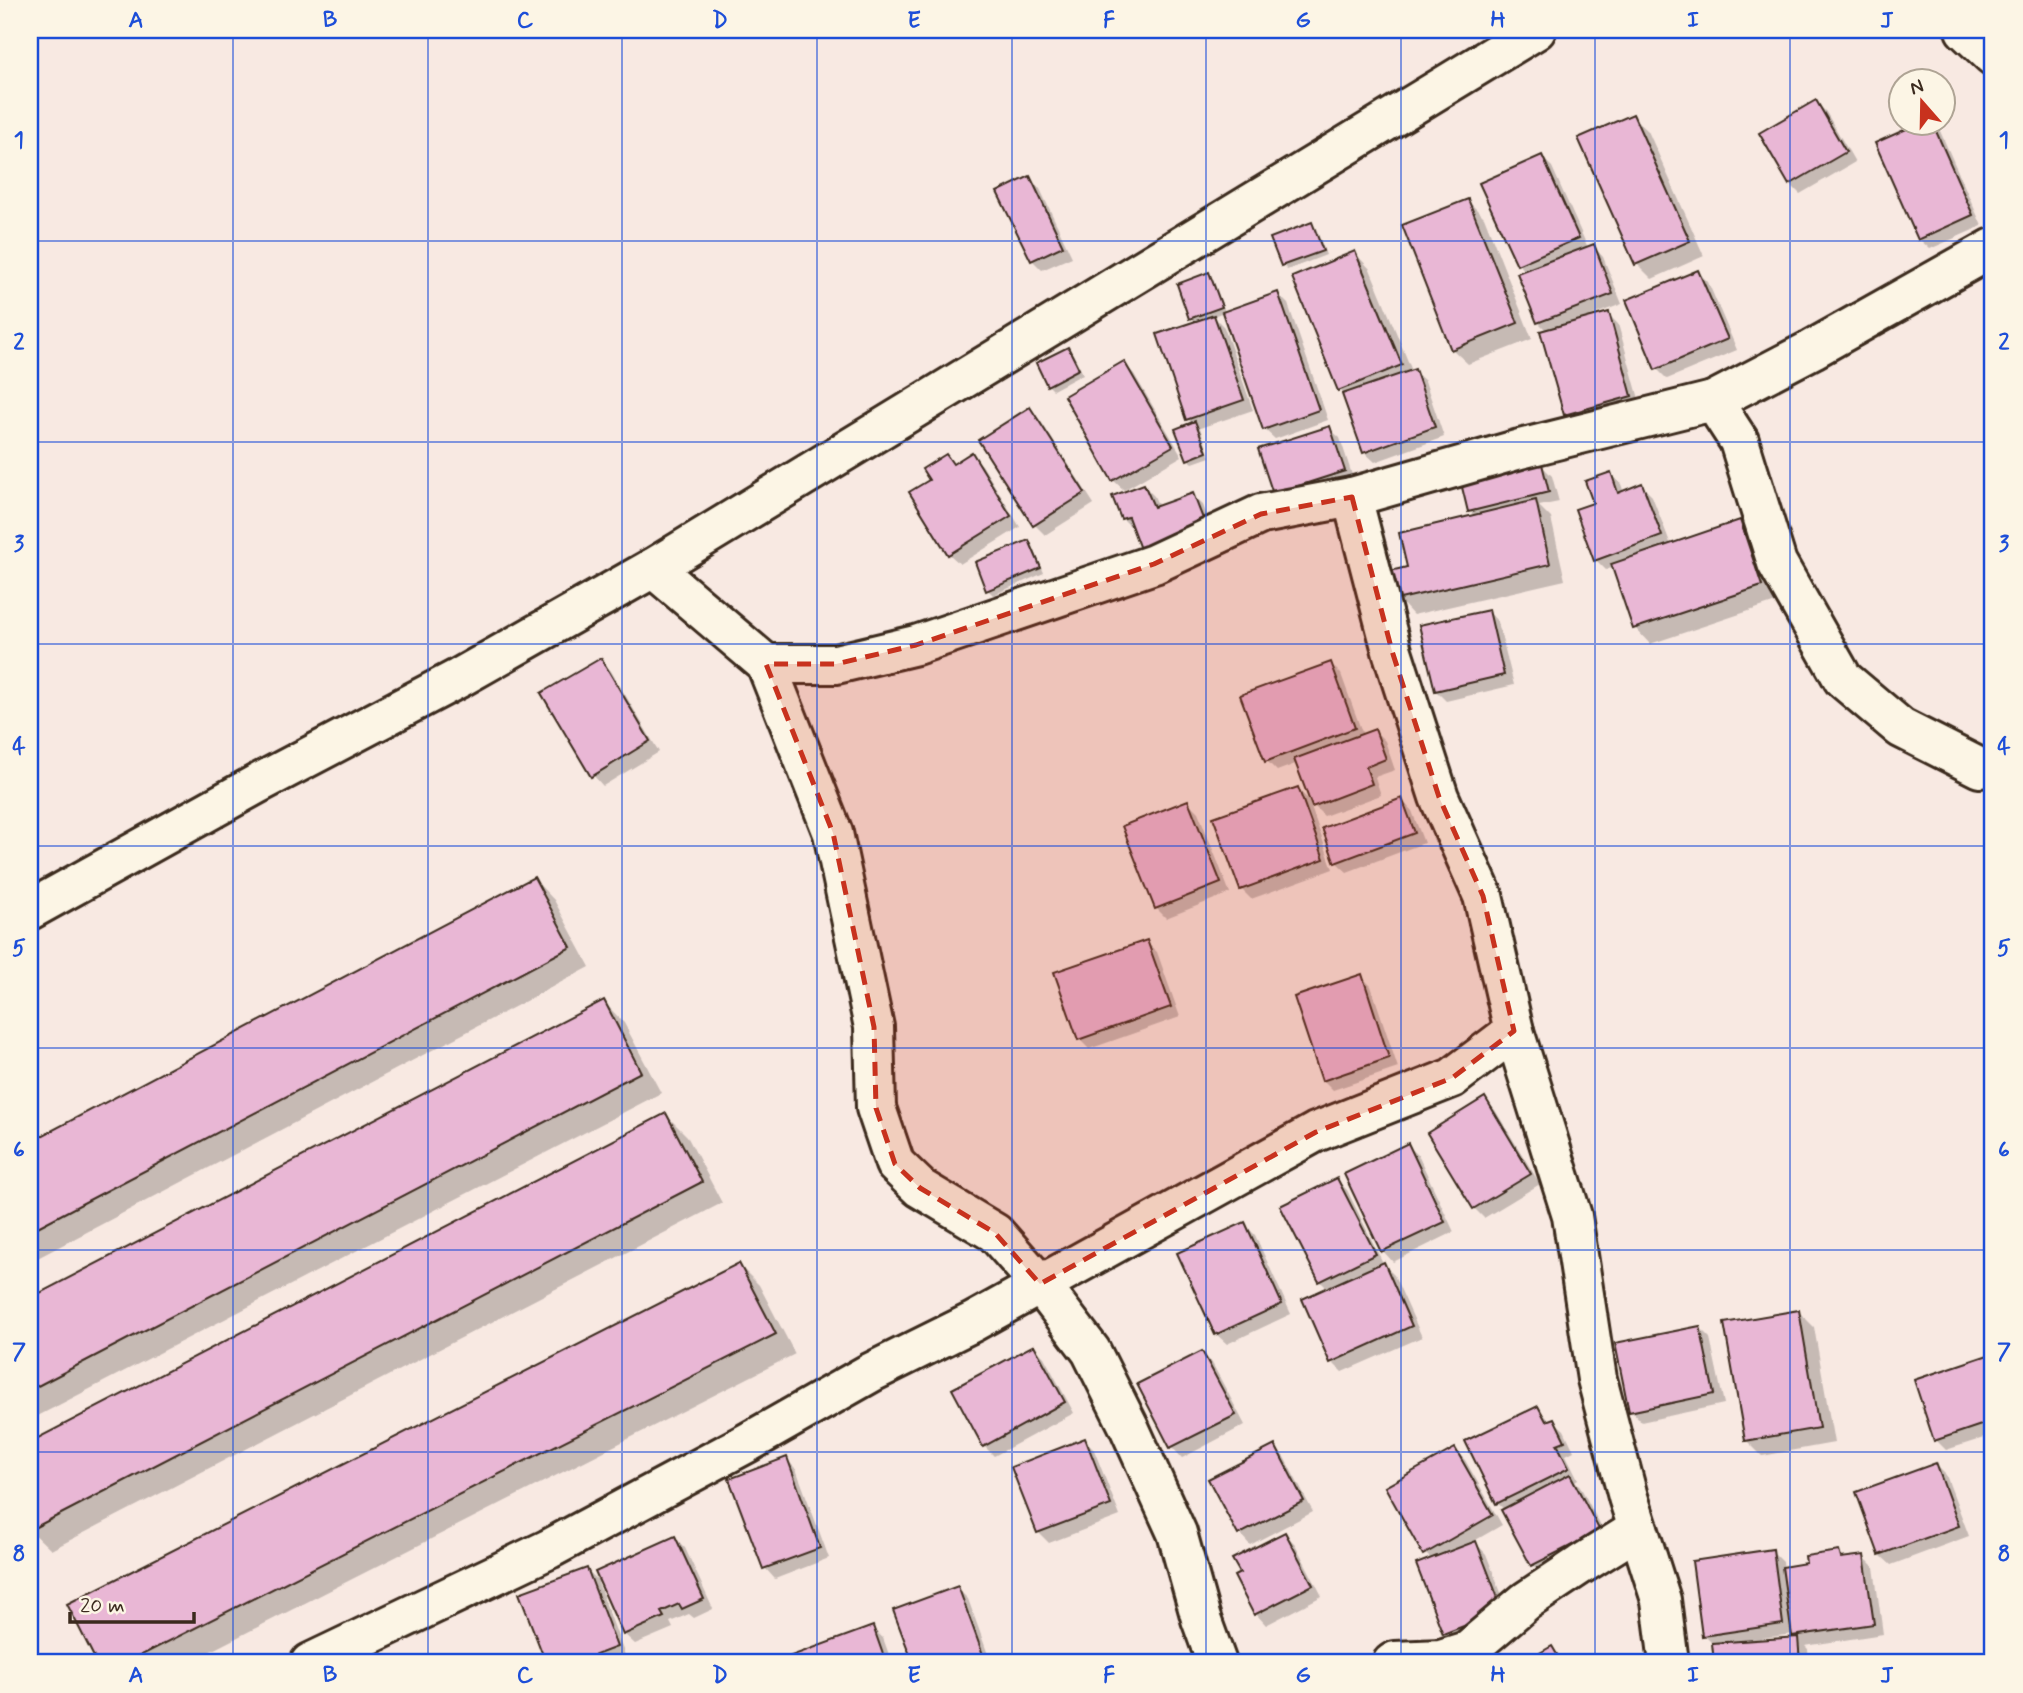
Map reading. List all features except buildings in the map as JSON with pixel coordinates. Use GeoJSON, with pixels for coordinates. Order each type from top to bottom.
{"type":"FeatureCollection","features":[{"type":"Feature","properties":{"kind":"street"},"geometry":{"type":"LineString","coordinates":[[30,910],[245,791],[459,678],[653,568],[1536,30]]}},
{"type":"Feature","properties":{"kind":"street"},"geometry":{"type":"LineString","coordinates":[[1965,30],[1993,56]]}},
{"type":"Feature","properties":{"kind":"street"},"geometry":{"type":"LineString","coordinates":[[766,664],[836,664],[916,645],[1154,564],[1261,514],[1352,497],[1520,449],[1713,401],[1813,349],[1993,248]]}},
{"type":"Feature","properties":{"kind":"street"},"geometry":{"type":"LineString","coordinates":[[1713,401],[1740,441],[1777,563],[1843,679],[1901,728],[1980,768]]}},
{"type":"Feature","properties":{"kind":"street"},"geometry":{"type":"LineString","coordinates":[[1352,497],[1392,652],[1434,784],[1483,896],[1514,1031],[1572,1216],[1597,1380],[1628,1497],[1661,1600],[1669,1663]]}},
{"type":"Feature","properties":{"kind":"street"},"geometry":{"type":"LineString","coordinates":[[653,568],[766,664],[833,833],[874,1027],[876,1108],[895,1164],[920,1188],[995,1233],[1040,1284],[1091,1351],[1177,1533],[1201,1619],[1217,1663]]}},
{"type":"Feature","properties":{"kind":"street"},"geometry":{"type":"LineString","coordinates":[[310,1663],[549,1549],[747,1443],[872,1372],[973,1322],[1316,1132],[1452,1078],[1514,1031]]}},
{"type":"Feature","properties":{"kind":"street"},"geometry":{"type":"LineString","coordinates":[[1392,1663],[1441,1659],[1466,1651],[1526,1601],[1638,1529]]}},
{"type":"Feature","properties":{"kind":"highlighted area"},"geometry":{"type":"Polygon","coordinates":[[[1352,497],[1392,651],[1439,797],[1483,896],[1514,1031],[1452,1078],[1316,1132],[1040,1284],[995,1233],[920,1188],[895,1164],[876,1108],[874,1027],[833,833],[766,664],[836,664],[916,645],[1154,564],[1261,514],[1352,497]]]}}]}
